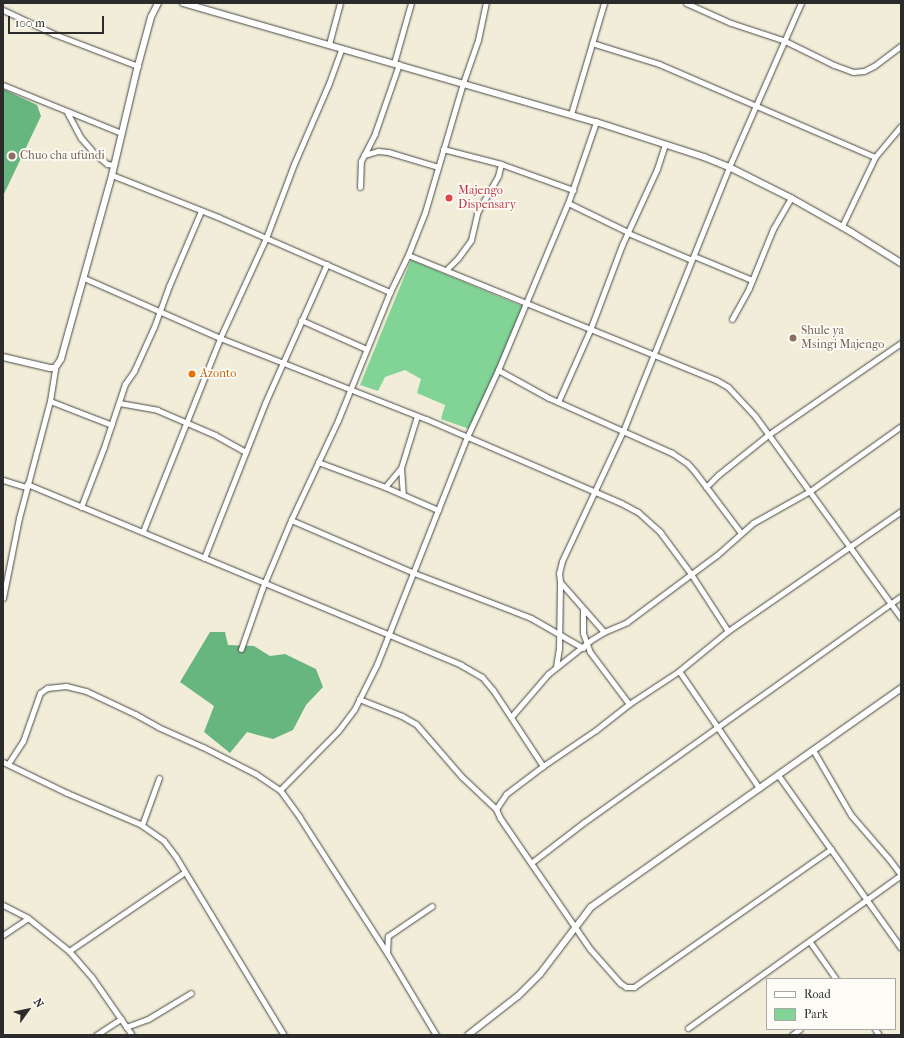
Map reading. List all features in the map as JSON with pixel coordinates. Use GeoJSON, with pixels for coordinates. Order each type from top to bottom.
{"type":"FeatureCollection","features":[{"type":"Feature","properties":{"kind":"street"},"geometry":{"type":"LineString","coordinates":[[3,598],[27,486],[50,401],[55,368],[61,360],[112,175],[121,133],[151,17],[158,3]]}},
{"type":"Feature","properties":{"kind":"street"},"geometry":{"type":"LineString","coordinates":[[183,3],[571,114],[665,144],[729,167],[791,198],[842,226],[901,263]]}},
{"type":"Feature","properties":{"kind":"street"},"geometry":{"type":"LineString","coordinates":[[329,44],[340,3]]}},
{"type":"Feature","properties":{"kind":"street"},"geometry":{"type":"LineString","coordinates":[[360,187],[361,162],[375,133],[397,63],[411,3]]}},
{"type":"Feature","properties":{"kind":"street"},"geometry":{"type":"LineString","coordinates":[[241,648],[265,582],[291,520],[338,420],[349,389],[390,292],[408,255],[425,212],[463,83],[476,46],[486,3]]}},
{"type":"Feature","properties":{"kind":"street"},"geometry":{"type":"LineString","coordinates":[[571,114],[604,3]]}},
{"type":"Feature","properties":{"kind":"street"},"geometry":{"type":"LineString","coordinates":[[686,3],[731,23],[786,41],[834,65],[853,72],[864,71],[874,66],[901,46]]}},
{"type":"Feature","properties":{"kind":"street"},"geometry":{"type":"LineString","coordinates":[[556,667],[559,649],[559,572],[562,561],[610,455],[623,431],[729,167],[786,41],[801,3]]}},
{"type":"Feature","properties":{"kind":"street"},"geometry":{"type":"LineString","coordinates":[[3,10],[54,34],[138,66]]}},
{"type":"Feature","properties":{"kind":"street"},"geometry":{"type":"LineString","coordinates":[[592,43],[660,64],[875,157]]}},
{"type":"Feature","properties":{"kind":"street"},"geometry":{"type":"LineString","coordinates":[[143,531],[220,338],[266,238],[294,164],[326,91],[342,48]]}},
{"type":"Feature","properties":{"kind":"street"},"geometry":{"type":"LineString","coordinates":[[3,85],[121,133]]}},
{"type":"Feature","properties":{"kind":"street"},"geometry":{"type":"LineString","coordinates":[[67,112],[81,138],[94,153],[107,164],[114,165]]}},
{"type":"Feature","properties":{"kind":"street"},"geometry":{"type":"LineString","coordinates":[[280,790],[338,732],[359,699],[377,664],[467,438],[498,370],[568,203],[596,122]]}},
{"type":"Feature","properties":{"kind":"street"},"geometry":{"type":"LineString","coordinates":[[842,226],[875,157],[901,126]]}},
{"type":"Feature","properties":{"kind":"street"},"geometry":{"type":"LineString","coordinates":[[558,402],[590,330],[628,233],[657,169],[665,144]]}},
{"type":"Feature","properties":{"kind":"street"},"geometry":{"type":"LineString","coordinates":[[443,149],[501,164],[573,190]]}},
{"type":"Feature","properties":{"kind":"street"},"geometry":{"type":"LineString","coordinates":[[364,155],[378,151],[388,152],[438,167]]}},
{"type":"Feature","properties":{"kind":"street"},"geometry":{"type":"LineString","coordinates":[[446,270],[458,258],[471,240],[477,213],[498,176],[501,164]]}},
{"type":"Feature","properties":{"kind":"street"},"geometry":{"type":"LineString","coordinates":[[112,175],[266,238],[390,292]]}},
{"type":"Feature","properties":{"kind":"street"},"geometry":{"type":"LineString","coordinates":[[732,319],[752,280],[773,229],[791,198]]}},
{"type":"Feature","properties":{"kind":"street"},"geometry":{"type":"LineString","coordinates":[[568,203],[628,233],[752,280]]}},
{"type":"Feature","properties":{"kind":"street"},"geometry":{"type":"LineString","coordinates":[[80,507],[112,425],[125,384],[134,371],[201,211]]}},
{"type":"Feature","properties":{"kind":"street"},"geometry":{"type":"LineString","coordinates":[[408,255],[716,380],[728,387],[755,416],[901,618]]}},
{"type":"Feature","properties":{"kind":"street"},"geometry":{"type":"LineString","coordinates":[[204,558],[283,362],[327,264]]}},
{"type":"Feature","properties":{"kind":"street"},"geometry":{"type":"LineString","coordinates":[[84,278],[220,338],[418,416],[594,493],[621,502],[651,522],[691,574],[728,631]]}},
{"type":"Feature","properties":{"kind":"street"},"geometry":{"type":"LineString","coordinates":[[301,320],[366,349]]}},
{"type":"Feature","properties":{"kind":"street"},"geometry":{"type":"LineString","coordinates":[[706,487],[718,475],[768,435],[901,343]]}},
{"type":"Feature","properties":{"kind":"street"},"geometry":{"type":"LineString","coordinates":[[3,357],[44,368],[55,368]]}},
{"type":"Feature","properties":{"kind":"street"},"geometry":{"type":"LineString","coordinates":[[498,370],[558,402],[672,453],[687,463],[741,533]]}},
{"type":"Feature","properties":{"kind":"street"},"geometry":{"type":"LineString","coordinates":[[50,401],[112,425]]}},
{"type":"Feature","properties":{"kind":"street"},"geometry":{"type":"LineString","coordinates":[[119,403],[152,409],[214,435],[246,452]]}},
{"type":"Feature","properties":{"kind":"street"},"geometry":{"type":"LineString","coordinates":[[385,487],[401,468],[418,416]]}},
{"type":"Feature","properties":{"kind":"street"},"geometry":{"type":"LineString","coordinates":[[511,717],[556,667],[604,632],[627,622],[717,555],[753,524],[810,491],[901,426]]}},
{"type":"Feature","properties":{"kind":"street"},"geometry":{"type":"LineString","coordinates":[[318,462],[403,494],[438,510]]}},
{"type":"Feature","properties":{"kind":"street"},"geometry":{"type":"LineString","coordinates":[[401,468],[403,494]]}},
{"type":"Feature","properties":{"kind":"street"},"geometry":{"type":"LineString","coordinates":[[3,480],[27,486],[143,531],[461,665],[482,678],[493,690],[543,766]]}},
{"type":"Feature","properties":{"kind":"street"},"geometry":{"type":"LineString","coordinates":[[496,809],[506,794],[543,766],[596,730],[629,704],[679,671],[728,631],[901,511]]}},
{"type":"Feature","properties":{"kind":"street"},"geometry":{"type":"LineString","coordinates":[[291,520],[414,573],[512,610],[585,646],[629,704]]}},
{"type":"Feature","properties":{"kind":"street"},"geometry":{"type":"LineString","coordinates":[[560,582],[582,609],[604,632]]}},
{"type":"Feature","properties":{"kind":"street"},"geometry":{"type":"LineString","coordinates":[[531,863],[583,823],[901,596]]}},
{"type":"Feature","properties":{"kind":"street"},"geometry":{"type":"LineString","coordinates":[[582,609],[585,646]]}},
{"type":"Feature","properties":{"kind":"street"},"geometry":{"type":"LineString","coordinates":[[679,671],[759,788]]}},
{"type":"Feature","properties":{"kind":"street"},"geometry":{"type":"LineString","coordinates":[[284,1035],[185,872],[164,841],[142,825],[66,792],[6,763],[22,741],[40,693],[48,688],[66,686],[86,691],[256,774],[280,790],[300,818],[387,953],[436,1035]]}},
{"type":"Feature","properties":{"kind":"street"},"geometry":{"type":"LineString","coordinates":[[468,1035],[518,996],[540,974],[591,907],[901,688]]}},
{"type":"Feature","properties":{"kind":"street"},"geometry":{"type":"LineString","coordinates":[[359,699],[402,716],[416,724],[461,776],[496,809],[590,949],[620,983],[626,987],[634,987],[830,849]]}},
{"type":"Feature","properties":{"kind":"street"},"geometry":{"type":"LineString","coordinates":[[688,1028],[759,976],[810,942],[901,875],[889,858],[852,816],[813,750]]}},
{"type":"Feature","properties":{"kind":"street"},"geometry":{"type":"LineString","coordinates":[[778,775],[901,948]]}},
{"type":"Feature","properties":{"kind":"street"},"geometry":{"type":"LineString","coordinates":[[142,825],[159,778]]}},
{"type":"Feature","properties":{"kind":"street"},"geometry":{"type":"LineString","coordinates":[[69,951],[185,872]]}},
{"type":"Feature","properties":{"kind":"street"},"geometry":{"type":"LineString","coordinates":[[3,905],[28,918],[69,951],[91,976],[132,1035]]}},
{"type":"Feature","properties":{"kind":"street"},"geometry":{"type":"LineString","coordinates":[[387,953],[388,936],[432,906]]}},
{"type":"Feature","properties":{"kind":"street"},"geometry":{"type":"LineString","coordinates":[[3,935],[28,918]]}},
{"type":"Feature","properties":{"kind":"street"},"geometry":{"type":"LineString","coordinates":[[810,942],[835,978]]}},
{"type":"Feature","properties":{"kind":"street"},"geometry":{"type":"LineString","coordinates":[[126,1027],[143,1022],[191,993]]}},
{"type":"Feature","properties":{"kind":"street"},"geometry":{"type":"LineString","coordinates":[[96,1035],[121,1019]]}},
{"type":"Feature","properties":{"kind":"green space","name":"Chuo cha ufundi"},"geometry":{"type":"Polygon","coordinates":[[[3,89],[37,105],[41,116],[3,196],[3,89]]]}},
{"type":"Feature","properties":{"kind":"green space"},"geometry":{"type":"Polygon","coordinates":[[[411,260],[524,307],[472,430],[441,419],[445,405],[417,393],[421,379],[405,370],[385,377],[378,391],[360,385],[411,260]]]}},
{"type":"Feature","properties":{"kind":"green space"},"geometry":{"type":"Polygon","coordinates":[[[210,632],[225,632],[228,645],[254,646],[270,656],[285,654],[316,669],[323,687],[306,705],[293,730],[273,739],[247,732],[230,753],[204,732],[214,706],[180,682],[210,632]]]}},
{"type":"Feature","properties":{"kind":"place","name":"Chuo cha ufundi"},"geometry":{"type":"Point","coordinates":[12,156]}},
{"type":"Feature","properties":{"kind":"place","name":"Majengo Dispensary"},"geometry":{"type":"Point","coordinates":[449,198]}},
{"type":"Feature","properties":{"kind":"place","name":"Shule ya Msingi Majengo"},"geometry":{"type":"Point","coordinates":[793,338]}},
{"type":"Feature","properties":{"kind":"place","name":"Azonto"},"geometry":{"type":"Point","coordinates":[192,374]}}]}
